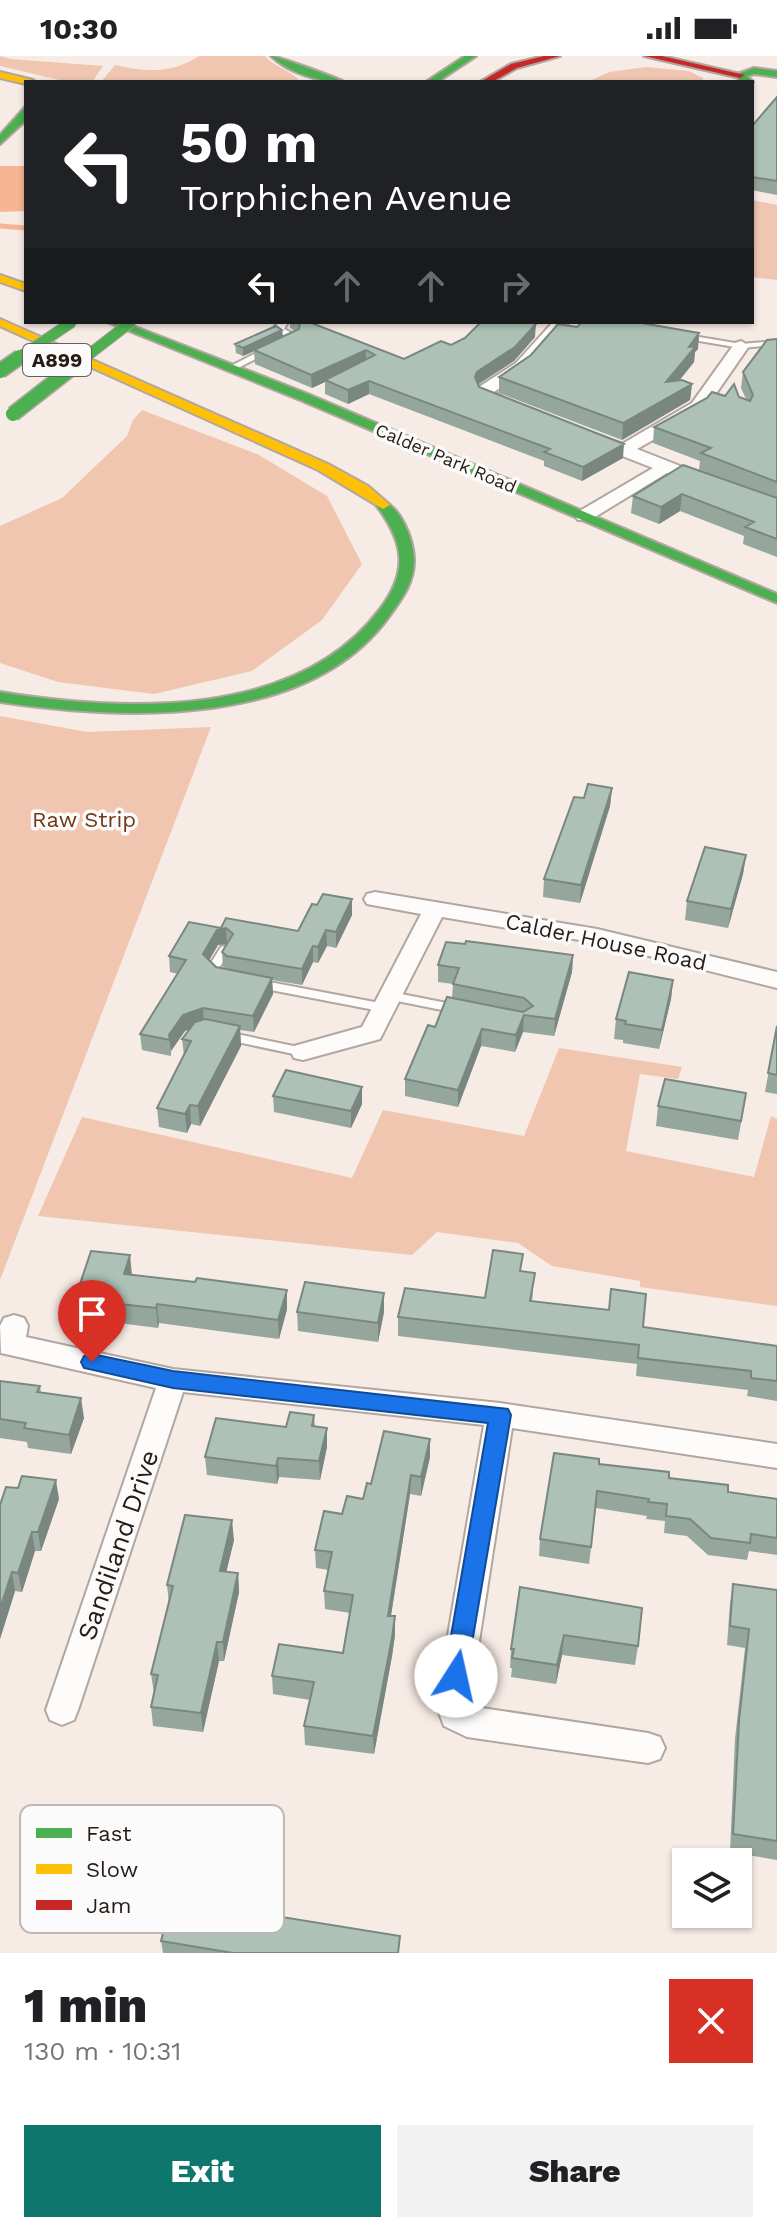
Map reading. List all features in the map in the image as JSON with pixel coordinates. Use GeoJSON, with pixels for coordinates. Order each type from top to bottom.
{"type":"FeatureCollection","features":[{"type":"Feature","properties":{"kind":"main road"},"geometry":{"type":"LineString","coordinates":[[276,56],[307,77]]}},
{"type":"Feature","properties":{"kind":"main road"},"geometry":{"type":"LineString","coordinates":[[430,80],[452,56]]}},
{"type":"Feature","properties":{"kind":"main road"},"geometry":{"type":"LineString","coordinates":[[431,80],[471,56]]}},
{"type":"Feature","properties":{"kind":"main road"},"geometry":{"type":"LineString","coordinates":[[468,80],[506,56]]}},
{"type":"Feature","properties":{"kind":"main road"},"geometry":{"type":"LineString","coordinates":[[489,80],[514,66],[555,56]]}},
{"type":"Feature","properties":{"kind":"main road"},"geometry":{"type":"LineString","coordinates":[[649,56],[701,64],[758,80]]}},
{"type":"Feature","properties":{"kind":"main road"},"geometry":{"type":"LineString","coordinates":[[685,56],[758,80]]}},
{"type":"Feature","properties":{"kind":"main road"},"geometry":{"type":"LineString","coordinates":[[0,75],[24,83]]}},
{"type":"Feature","properties":{"kind":"main road"},"geometry":{"type":"LineString","coordinates":[[0,141],[24,113]]}},
{"type":"Feature","properties":{"kind":"main road"},"geometry":{"type":"LineString","coordinates":[[0,278],[24,287]]}},
{"type":"Feature","properties":{"kind":"main road"},"geometry":{"type":"LineString","coordinates":[[0,322],[352,481],[386,508],[406,536],[408,559],[406,585],[372,636],[333,661],[271,689],[232,702],[101,712],[35,707],[0,697]]}},
{"type":"Feature","properties":{"kind":"main road","name":"A899"},"geometry":{"type":"LineString","coordinates":[[0,371],[69,324]]}},
{"type":"Feature","properties":{"kind":"main road","name":"A899"},"geometry":{"type":"LineString","coordinates":[[13,390],[111,324]]}},
{"type":"Feature","properties":{"kind":"main road","name":"Calder Park Road"},"geometry":{"type":"LineString","coordinates":[[119,324],[231,368],[310,394],[777,599]]}},
{"type":"Feature","properties":{"kind":"main road"},"geometry":{"type":"LineString","coordinates":[[7,420],[128,324]]}},
{"type":"Feature","properties":{"kind":"street"},"geometry":{"type":"LineString","coordinates":[[532,415],[487,397],[485,390],[522,366],[550,328]]}},
{"type":"Feature","properties":{"kind":"street"},"geometry":{"type":"LineString","coordinates":[[623,450],[698,407],[718,388],[741,346]]}},
{"type":"Feature","properties":{"kind":"street"},"geometry":{"type":"LineString","coordinates":[[584,435],[722,489]]}},
{"type":"Feature","properties":{"kind":"street"},"geometry":{"type":"LineString","coordinates":[[584,516],[666,467]]}},
{"type":"Feature","properties":{"kind":"street","name":"Calder House Road"},"geometry":{"type":"LineString","coordinates":[[375,899],[597,936],[777,980]]}},
{"type":"Feature","properties":{"kind":"street"},"geometry":{"type":"LineString","coordinates":[[303,1052],[371,1033],[434,910]]}},
{"type":"Feature","properties":{"kind":"street"},"geometry":{"type":"LineString","coordinates":[[14,1326],[11,1345],[173,1380],[500,1415],[777,1456]]}},
{"type":"Feature","properties":{"kind":"street","name":"Sandiland Drive"},"geometry":{"type":"LineString","coordinates":[[62,1710],[173,1380]]}},
{"type":"Feature","properties":{"kind":"street"},"geometry":{"type":"LineString","coordinates":[[500,1415],[452,1705],[456,1716],[467,1722],[648,1748]]}},
{"type":"Feature","properties":{"kind":"lane"},"geometry":{"type":"LineString","coordinates":[[231,368],[295,338],[280,330],[279,326],[283,324]]}},
{"type":"Feature","properties":{"kind":"lane"},"geometry":{"type":"LineString","coordinates":[[702,339],[741,346],[777,343]]}},
{"type":"Feature","properties":{"kind":"lane"},"geometry":{"type":"LineString","coordinates":[[225,950],[213,969],[223,978],[464,1011]]}},
{"type":"Feature","properties":{"kind":"lane"},"geometry":{"type":"LineString","coordinates":[[219,1034],[303,1052]]}},
{"type":"Feature","properties":{"kind":"green space"},"geometry":{"type":"Polygon","coordinates":[[[0,56],[103,66],[93,80],[60,80],[0,66],[0,56]]]}},
{"type":"Feature","properties":{"kind":"green space"},"geometry":{"type":"Polygon","coordinates":[[[199,56],[265,56],[299,80],[103,80],[115,65],[158,70],[189,62],[199,56]]]}},
{"type":"Feature","properties":{"kind":"green space"},"geometry":{"type":"Polygon","coordinates":[[[646,67],[689,71],[703,80],[592,80],[609,72],[646,67]]]}},
{"type":"Feature","properties":{"kind":"green space"},"geometry":{"type":"Polygon","coordinates":[[[754,200],[777,205],[777,280],[754,277],[754,200]]]}},
{"type":"Feature","properties":{"kind":"green space"},"geometry":{"type":"Polygon","coordinates":[[[142,410],[259,455],[327,496],[362,564],[322,620],[252,671],[154,694],[58,682],[0,663],[0,526],[62,498],[127,436],[133,420],[142,410]]]}},
{"type":"Feature","properties":{"kind":"green space","name":"Raw Strip"},"geometry":{"type":"Polygon","coordinates":[[[0,716],[87,732],[211,727],[0,1280],[0,716]]]}},
{"type":"Feature","properties":{"kind":"green space"},"geometry":{"type":"Polygon","coordinates":[[[559,1048],[682,1067],[678,1079],[640,1074],[626,1151],[754,1177],[771,1116],[777,1119],[777,1306],[640,1287],[640,1281],[552,1266],[518,1243],[437,1232],[412,1255],[38,1216],[82,1117],[352,1178],[383,1110],[524,1136],[559,1048]]]}},
{"type":"Feature","properties":{"kind":"shaded area"},"geometry":{"type":"Polygon","coordinates":[[[0,166],[24,166],[24,211],[0,212],[0,166]]]}},
{"type":"Feature","properties":{"kind":"building"},"geometry":{"type":"Polygon","coordinates":[[[777,97],[777,181],[754,177],[754,124],[777,97]]]}},
{"type":"Feature","properties":{"kind":"building"},"geometry":{"type":"Polygon","coordinates":[[[300,324],[314,324],[404,359],[441,341],[451,345],[465,338],[479,324],[536,324],[515,347],[477,372],[475,377],[479,387],[624,444],[583,467],[544,452],[550,449],[369,381],[348,390],[325,380],[375,355],[366,350],[311,375],[254,350],[299,329],[300,324]]]}},
{"type":"Feature","properties":{"kind":"building"},"geometry":{"type":"Polygon","coordinates":[[[558,324],[577,327],[580,324],[647,324],[699,333],[689,347],[696,346],[666,382],[682,380],[692,384],[623,423],[499,377],[531,355],[558,324]]]}},
{"type":"Feature","properties":{"kind":"building"},"geometry":{"type":"Polygon","coordinates":[[[276,326],[282,330],[243,348],[235,344],[276,326]]]}},
{"type":"Feature","properties":{"kind":"building"},"geometry":{"type":"Polygon","coordinates":[[[777,339],[777,482],[701,453],[711,448],[654,427],[707,398],[712,392],[725,396],[734,384],[739,397],[750,401],[753,395],[743,372],[767,340],[777,339]]]}},
{"type":"Feature","properties":{"kind":"building"},"geometry":{"type":"Polygon","coordinates":[[[683,465],[777,498],[777,539],[745,527],[754,522],[682,494],[661,507],[633,496],[683,465]]]}},
{"type":"Feature","properties":{"kind":"building"},"geometry":{"type":"Polygon","coordinates":[[[588,784],[612,788],[581,885],[544,879],[574,797],[584,798],[588,784]]]}},
{"type":"Feature","properties":{"kind":"building"},"geometry":{"type":"Polygon","coordinates":[[[705,847],[746,855],[731,909],[687,901],[705,847]]]}},
{"type":"Feature","properties":{"kind":"building"},"geometry":{"type":"Polygon","coordinates":[[[323,894],[352,899],[336,932],[326,930],[318,947],[313,946],[302,969],[227,956],[222,952],[233,934],[226,928],[217,930],[203,954],[216,967],[272,978],[253,1016],[203,1008],[183,1015],[169,1035],[170,1040],[140,1034],[186,960],[169,956],[189,922],[221,928],[226,918],[298,931],[312,904],[317,905],[323,894]]]}},
{"type":"Feature","properties":{"kind":"building"},"geometry":{"type":"Polygon","coordinates":[[[466,941],[573,955],[555,1019],[524,1015],[516,1035],[482,1029],[458,1090],[405,1079],[428,1025],[435,1027],[447,997],[523,1012],[533,1006],[524,998],[453,984],[459,968],[438,965],[446,942],[465,944],[466,941]]]}},
{"type":"Feature","properties":{"kind":"building"},"geometry":{"type":"Polygon","coordinates":[[[629,972],[673,980],[662,1030],[625,1024],[626,1021],[616,1019],[629,972]]]}},
{"type":"Feature","properties":{"kind":"building"},"geometry":{"type":"Polygon","coordinates":[[[205,1019],[240,1026],[198,1106],[190,1105],[185,1114],[157,1108],[191,1041],[182,1039],[195,1022],[205,1019]]]}},
{"type":"Feature","properties":{"kind":"building"},"geometry":{"type":"Polygon","coordinates":[[[777,1026],[777,1075],[768,1073],[777,1026]]]}},
{"type":"Feature","properties":{"kind":"building"},"geometry":{"type":"Polygon","coordinates":[[[286,1070],[362,1087],[351,1111],[273,1096],[286,1070]]]}},
{"type":"Feature","properties":{"kind":"building"},"geometry":{"type":"Polygon","coordinates":[[[665,1079],[746,1093],[741,1121],[658,1106],[665,1079]]]}},
{"type":"Feature","properties":{"kind":"building"},"geometry":{"type":"Polygon","coordinates":[[[493,1250],[523,1254],[520,1271],[535,1273],[530,1301],[609,1310],[611,1289],[646,1294],[643,1327],[777,1346],[777,1381],[751,1378],[751,1371],[638,1358],[639,1345],[398,1317],[405,1288],[485,1298],[493,1250]]]}},
{"type":"Feature","properties":{"kind":"building"},"geometry":{"type":"Polygon","coordinates":[[[91,1251],[130,1255],[124,1274],[195,1282],[197,1278],[287,1290],[278,1320],[157,1304],[156,1308],[75,1299],[91,1251]]]}},
{"type":"Feature","properties":{"kind":"building"},"geometry":{"type":"Polygon","coordinates":[[[305,1282],[384,1293],[378,1323],[297,1312],[305,1282]]]}},
{"type":"Feature","properties":{"kind":"building"},"geometry":{"type":"Polygon","coordinates":[[[0,1381],[40,1386],[37,1392],[81,1398],[69,1435],[24,1428],[26,1423],[0,1419],[0,1381]]]}},
{"type":"Feature","properties":{"kind":"building"},"geometry":{"type":"Polygon","coordinates":[[[290,1412],[314,1415],[312,1426],[327,1428],[319,1461],[278,1458],[276,1466],[205,1457],[216,1418],[286,1427],[290,1412]]]}},
{"type":"Feature","properties":{"kind":"building"},"geometry":{"type":"Polygon","coordinates":[[[384,1431],[430,1439],[421,1477],[411,1475],[388,1616],[395,1616],[392,1638],[373,1736],[304,1726],[314,1682],[272,1676],[279,1644],[343,1653],[353,1595],[324,1591],[332,1552],[315,1550],[324,1511],[342,1514],[347,1496],[363,1499],[367,1483],[371,1484],[384,1431]]]}},
{"type":"Feature","properties":{"kind":"building"},"geometry":{"type":"Polygon","coordinates":[[[554,1453],[599,1459],[599,1464],[669,1472],[669,1478],[728,1485],[728,1492],[777,1499],[777,1538],[751,1534],[750,1543],[711,1538],[690,1519],[666,1516],[667,1504],[597,1491],[591,1547],[540,1539],[554,1453]]]}},
{"type":"Feature","properties":{"kind":"building"},"geometry":{"type":"Polygon","coordinates":[[[22,1476],[56,1480],[38,1532],[32,1532],[18,1573],[12,1572],[0,1609],[0,1505],[6,1487],[18,1488],[22,1476]]]}},
{"type":"Feature","properties":{"kind":"building"},"geometry":{"type":"Polygon","coordinates":[[[185,1515],[232,1520],[220,1571],[238,1573],[223,1642],[217,1642],[201,1713],[151,1707],[158,1675],[151,1674],[173,1586],[167,1585],[185,1515]]]}},
{"type":"Feature","properties":{"kind":"building"},"geometry":{"type":"Polygon","coordinates":[[[733,1584],[777,1590],[777,1841],[733,1834],[739,1721],[749,1629],[730,1626],[733,1584]]]}},
{"type":"Feature","properties":{"kind":"building"},"geometry":{"type":"Polygon","coordinates":[[[520,1587],[642,1608],[638,1646],[564,1635],[557,1665],[512,1658],[520,1587]]]}},
{"type":"Feature","properties":{"kind":"building"},"geometry":{"type":"Polygon","coordinates":[[[284,1917],[400,1936],[398,1953],[233,1953],[161,1941],[163,1933],[284,1933],[284,1917]]]}},
{"type":"Feature","properties":{"kind":"waterway"},"geometry":{"type":"LineString","coordinates":[[0,226],[24,228]]}},
{"type":"Feature","properties":{"kind":"traffic: fast"},"geometry":{"type":"LineString","coordinates":[[276,56],[289,66],[333,80]]}},
{"type":"Feature","properties":{"kind":"traffic: fast"},"geometry":{"type":"LineString","coordinates":[[434,80],[471,56]]}},
{"type":"Feature","properties":{"kind":"traffic: fast"},"geometry":{"type":"LineString","coordinates":[[746,80],[740,75],[754,71],[777,74]]}},
{"type":"Feature","properties":{"kind":"traffic: fast"},"geometry":{"type":"LineString","coordinates":[[0,141],[24,113]]}},
{"type":"Feature","properties":{"kind":"traffic: fast"},"geometry":{"type":"LineString","coordinates":[[0,371],[69,324]]}},
{"type":"Feature","properties":{"kind":"traffic: fast"},"geometry":{"type":"LineString","coordinates":[[118,324],[304,397],[777,599]]}},
{"type":"Feature","properties":{"kind":"traffic: fast"},"geometry":{"type":"LineString","coordinates":[[13,414],[128,324]]}},
{"type":"Feature","properties":{"kind":"traffic: fast"},"geometry":{"type":"LineString","coordinates":[[0,697],[104,709],[162,708],[220,702],[276,688],[326,667],[368,636],[404,583],[406,547],[391,514],[383,505]]}},
{"type":"Feature","properties":{"kind":"traffic: slow"},"geometry":{"type":"LineString","coordinates":[[0,75],[24,81]]}},
{"type":"Feature","properties":{"kind":"traffic: slow"},"geometry":{"type":"LineString","coordinates":[[0,278],[24,287]]}},
{"type":"Feature","properties":{"kind":"traffic: slow"},"geometry":{"type":"LineString","coordinates":[[0,322],[323,467],[363,489],[383,505]]}},
{"type":"Feature","properties":{"kind":"traffic: jam"},"geometry":{"type":"LineString","coordinates":[[489,80],[514,66],[555,56]]}},
{"type":"Feature","properties":{"kind":"traffic: jam"},"geometry":{"type":"LineString","coordinates":[[649,56],[740,75]]}},
{"type":"Feature","properties":{"kind":"route"},"geometry":{"type":"LineString","coordinates":[[92,1362],[173,1380],[500,1415],[456,1676]]}}]}
